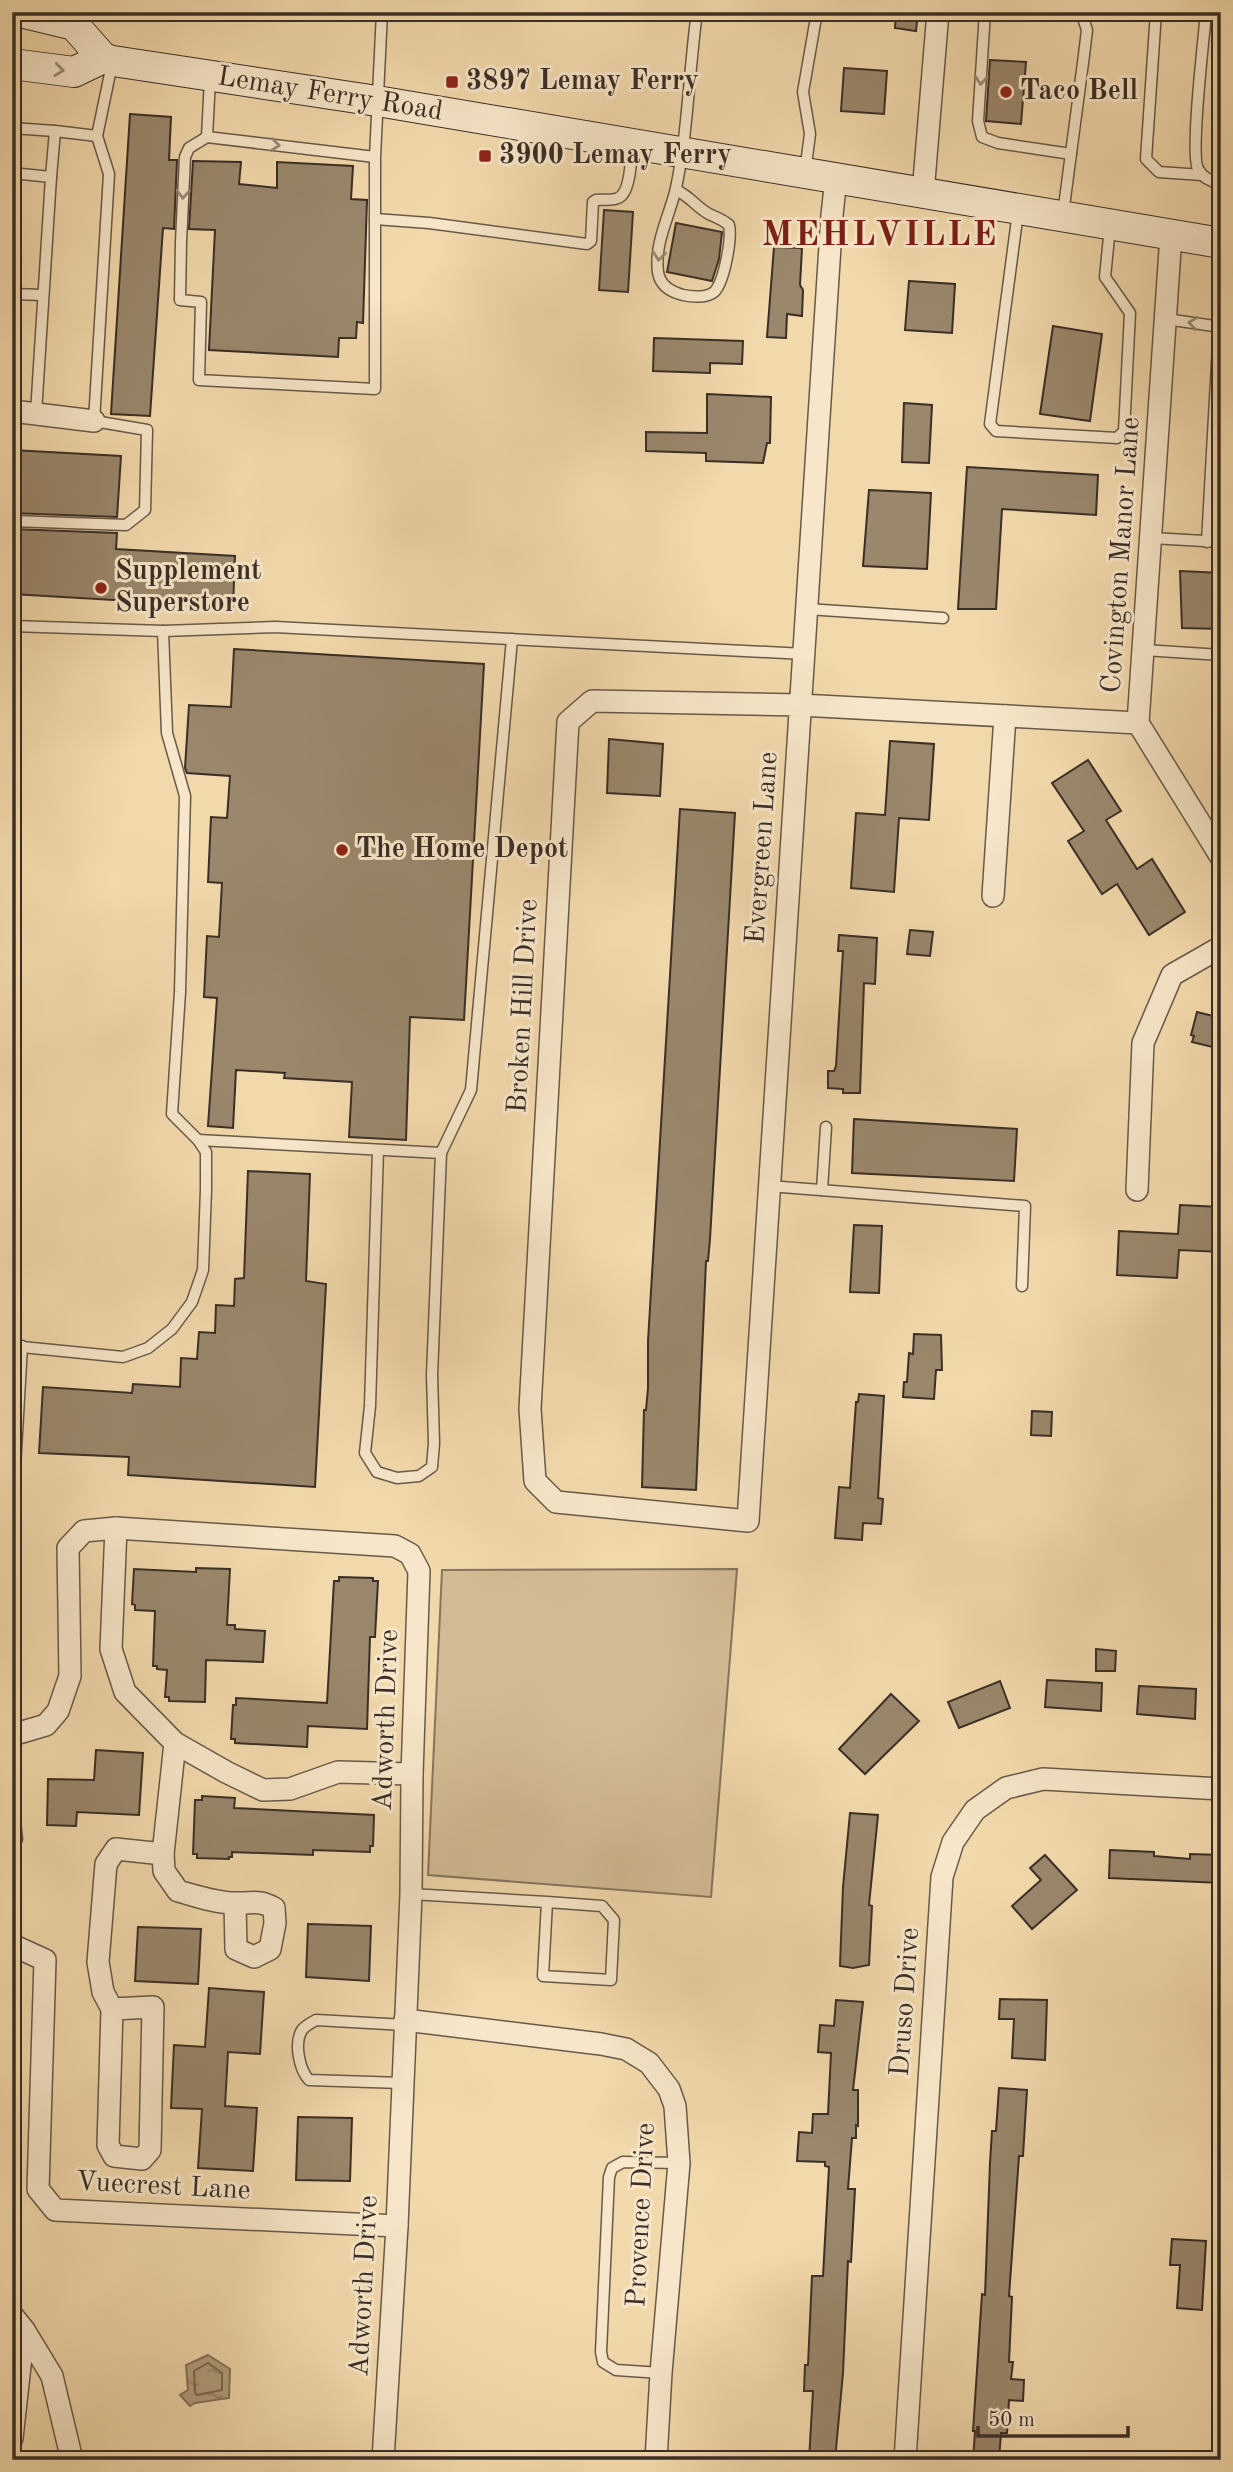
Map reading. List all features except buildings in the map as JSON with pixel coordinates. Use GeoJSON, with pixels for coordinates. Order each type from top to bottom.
{"type":"FeatureCollection","features":[{"type":"Feature","properties":{"kind":"main road"},"geometry":{"type":"LineString","coordinates":[[12,64],[74,72],[108,60],[74,25],[31,13]]}},
{"type":"Feature","properties":{"kind":"main road","name":"Lemay Ferry Road"},"geometry":{"type":"LineString","coordinates":[[108,60],[377,101],[1221,243]]}},
{"type":"Feature","properties":{"kind":"street"},"geometry":{"type":"LineString","coordinates":[[923,193],[938,12]]}},
{"type":"Feature","properties":{"kind":"street","name":"Evergreen Lane"},"geometry":{"type":"LineString","coordinates":[[748,1521],[836,178]]}},
{"type":"Feature","properties":{"kind":"street","name":"Covington Manor Lane"},"geometry":{"type":"LineString","coordinates":[[1171,234],[1138,723],[1221,857]]}},
{"type":"Feature","properties":{"kind":"street"},"geometry":{"type":"LineString","coordinates":[[12,411],[94,421]]}},
{"type":"Feature","properties":{"kind":"street","name":"Broken Hill Drive"},"geometry":{"type":"LineString","coordinates":[[748,1521],[556,1502],[535,1481],[530,1409],[568,722],[592,701],[800,705],[1138,723]]}},
{"type":"Feature","properties":{"kind":"street"},"geometry":{"type":"LineString","coordinates":[[993,895],[1005,716]]}},
{"type":"Feature","properties":{"kind":"street"},"geometry":{"type":"LineString","coordinates":[[1137,1190],[1143,1043],[1172,975],[1221,947]]}},
{"type":"Feature","properties":{"kind":"street"},"geometry":{"type":"LineString","coordinates":[[116,1528],[111,1649],[125,1692],[175,1743],[263,1790],[290,1789],[338,1772],[412,1774]]}},
{"type":"Feature","properties":{"kind":"street","name":"Adworth Drive"},"geometry":{"type":"LineString","coordinates":[[12,1735],[46,1725],[58,1711],[70,1676],[68,1548],[83,1531],[116,1528],[395,1546],[410,1555],[419,1571],[411,1894],[397,2226],[383,2460]]}},
{"type":"Feature","properties":{"kind":"street"},"geometry":{"type":"LineString","coordinates":[[175,1743],[163,1853],[164,1871],[178,1891],[204,1899],[235,1903]]}},
{"type":"Feature","properties":{"kind":"street","name":"Druso Drive"},"geometry":{"type":"LineString","coordinates":[[905,2460],[942,1877],[953,1842],[975,1810],[1006,1788],[1043,1779],[1221,1789]]}},
{"type":"Feature","properties":{"kind":"street"},"geometry":{"type":"LineString","coordinates":[[112,2009],[153,2007],[150,2150],[142,2159],[114,2156],[108,2145],[112,2009],[103,1992],[98,1962],[106,1864],[116,1849],[163,1853]]}},
{"type":"Feature","properties":{"kind":"street","name":"Vuecrest Lane"},"geometry":{"type":"LineString","coordinates":[[12,1945],[45,1960],[38,2189],[55,2210],[397,2226]]}},
{"type":"Feature","properties":{"kind":"street","name":"Provence Drive"},"geometry":{"type":"LineString","coordinates":[[405,2023],[626,2049],[649,2063],[669,2089],[676,2106],[679,2163],[660,2373],[656,2460]]}},
{"type":"Feature","properties":{"kind":"street"},"geometry":{"type":"LineString","coordinates":[[12,2438],[16,2324]]}},
{"type":"Feature","properties":{"kind":"street"},"geometry":{"type":"LineString","coordinates":[[16,2324],[52,2376],[72,2460]]}},
{"type":"Feature","properties":{"kind":"lane"},"geometry":{"type":"LineString","coordinates":[[375,157],[207,137],[189,148],[185,157],[180,300],[201,302],[199,380],[375,389],[375,157],[382,12]]}},
{"type":"Feature","properties":{"kind":"lane"},"geometry":{"type":"LineString","coordinates":[[676,190],[689,196],[708,214],[722,218],[729,225],[729,243],[721,280],[716,291],[709,295],[691,297],[671,292],[658,275],[657,257],[676,190],[697,12]]}},
{"type":"Feature","properties":{"kind":"lane"},"geometry":{"type":"LineString","coordinates":[[805,173],[810,134],[803,92],[817,12]]}},
{"type":"Feature","properties":{"kind":"lane"},"geometry":{"type":"LineString","coordinates":[[985,12],[978,121],[982,137],[998,143],[1071,154]]}},
{"type":"Feature","properties":{"kind":"lane"},"geometry":{"type":"LineString","coordinates":[[1063,217],[1087,30],[1081,12]]}},
{"type":"Feature","properties":{"kind":"lane"},"geometry":{"type":"LineString","coordinates":[[1156,12],[1146,159],[1158,172],[1202,175]]}},
{"type":"Feature","properties":{"kind":"lane"},"geometry":{"type":"LineString","coordinates":[[1206,12],[1197,124],[1197,168],[1205,178],[1221,183]]}},
{"type":"Feature","properties":{"kind":"lane"},"geometry":{"type":"LineString","coordinates":[[12,521],[126,525],[145,510],[147,430],[94,421],[109,174],[96,136],[108,60]]}},
{"type":"Feature","properties":{"kind":"lane"},"geometry":{"type":"LineString","coordinates":[[207,137],[211,76]]}},
{"type":"Feature","properties":{"kind":"lane"},"geometry":{"type":"LineString","coordinates":[[18,130],[96,136]]}},
{"type":"Feature","properties":{"kind":"lane"},"geometry":{"type":"LineString","coordinates":[[36,413],[55,131]]}},
{"type":"Feature","properties":{"kind":"lane"},"geometry":{"type":"LineString","coordinates":[[375,219],[429,223],[587,244],[591,241],[593,202],[618,199],[624,193],[628,183],[632,144]]}},
{"type":"Feature","properties":{"kind":"lane"},"geometry":{"type":"LineString","coordinates":[[16,171],[51,177]]}},
{"type":"Feature","properties":{"kind":"lane"},"geometry":{"type":"LineString","coordinates":[[1019,209],[990,424],[996,431],[1117,438],[1124,431],[1130,313],[1105,276],[1110,224]]}},
{"type":"Feature","properties":{"kind":"lane"},"geometry":{"type":"LineString","coordinates":[[12,294],[43,295]]}},
{"type":"Feature","properties":{"kind":"lane"},"geometry":{"type":"LineString","coordinates":[[1166,319],[1220,327],[1207,542]]}},
{"type":"Feature","properties":{"kind":"lane"},"geometry":{"type":"LineString","coordinates":[[1152,538],[1221,542]]}},
{"type":"Feature","properties":{"kind":"lane"},"geometry":{"type":"LineString","coordinates":[[807,609],[943,618]]}},
{"type":"Feature","properties":{"kind":"lane"},"geometry":{"type":"LineString","coordinates":[[12,626],[163,631],[275,627],[804,654]]}},
{"type":"Feature","properties":{"kind":"lane"},"geometry":{"type":"LineString","coordinates":[[12,1520],[17,1346],[122,1357],[148,1348],[173,1329],[192,1302],[203,1270],[206,1152],[172,1114],[180,992],[185,796],[167,733],[163,631]]}},
{"type":"Feature","properties":{"kind":"lane"},"geometry":{"type":"LineString","coordinates":[[378,1150],[370,1406],[365,1453],[377,1472],[397,1478],[419,1476],[432,1467],[434,1443],[432,1375],[442,1153],[471,1090],[512,639]]}},
{"type":"Feature","properties":{"kind":"lane"},"geometry":{"type":"LineString","coordinates":[[1144,650],[1221,655]]}},
{"type":"Feature","properties":{"kind":"lane"},"geometry":{"type":"LineString","coordinates":[[822,1190],[826,1127]]}},
{"type":"Feature","properties":{"kind":"lane"},"geometry":{"type":"LineString","coordinates":[[198,1140],[442,1153]]}},
{"type":"Feature","properties":{"kind":"lane"},"geometry":{"type":"LineString","coordinates":[[769,1186],[1025,1206],[1022,1286]]}},
{"type":"Feature","properties":{"kind":"lane"},"geometry":{"type":"LineString","coordinates":[[12,1820],[15,1822],[17,1839]]}},
{"type":"Feature","properties":{"kind":"lane"},"geometry":{"type":"LineString","coordinates":[[411,1894],[547,1902],[602,1906],[614,1920],[611,1980],[543,1976],[547,1902]]}},
{"type":"Feature","properties":{"kind":"lane"},"geometry":{"type":"LineString","coordinates":[[402,2083],[309,2080],[299,2065],[299,2035],[305,2026],[316,2020],[405,2023]]}},
{"type":"Feature","properties":{"kind":"lane"},"geometry":{"type":"LineString","coordinates":[[660,2373],[616,2370],[603,2362],[601,2352],[609,2177],[612,2168],[623,2162],[679,2163]]}},
{"type":"Feature","properties":{"kind":"shaded area"},"geometry":{"type":"Polygon","coordinates":[[[737,1569],[711,1897],[428,1875],[442,1570],[737,1569]]]}},
{"type":"Feature","properties":{"kind":"water"},"geometry":{"type":"Polygon","coordinates":[[[208,2355],[230,2369],[229,2398],[190,2406],[180,2395],[188,2390],[186,2365],[208,2355]]]}},
{"type":"Feature","properties":{"kind":"place","name":"3897 Lemay Ferry"},"geometry":{"type":"Point","coordinates":[452,82]}},
{"type":"Feature","properties":{"kind":"place","name":"Taco Bell"},"geometry":{"type":"Point","coordinates":[1006,92]}},
{"type":"Feature","properties":{"kind":"place","name":"3900 Lemay Ferry"},"geometry":{"type":"Point","coordinates":[485,156]}},
{"type":"Feature","properties":{"kind":"place","name":"Supplement Superstore"},"geometry":{"type":"Point","coordinates":[101,588]}},
{"type":"Feature","properties":{"kind":"place","name":"The Home Depot"},"geometry":{"type":"Point","coordinates":[342,850]}},
{"type":"Feature","properties":{"kind":"district","name":"MEHLVILLE"},"geometry":{"type":"Point","coordinates":[880,235]}}]}
